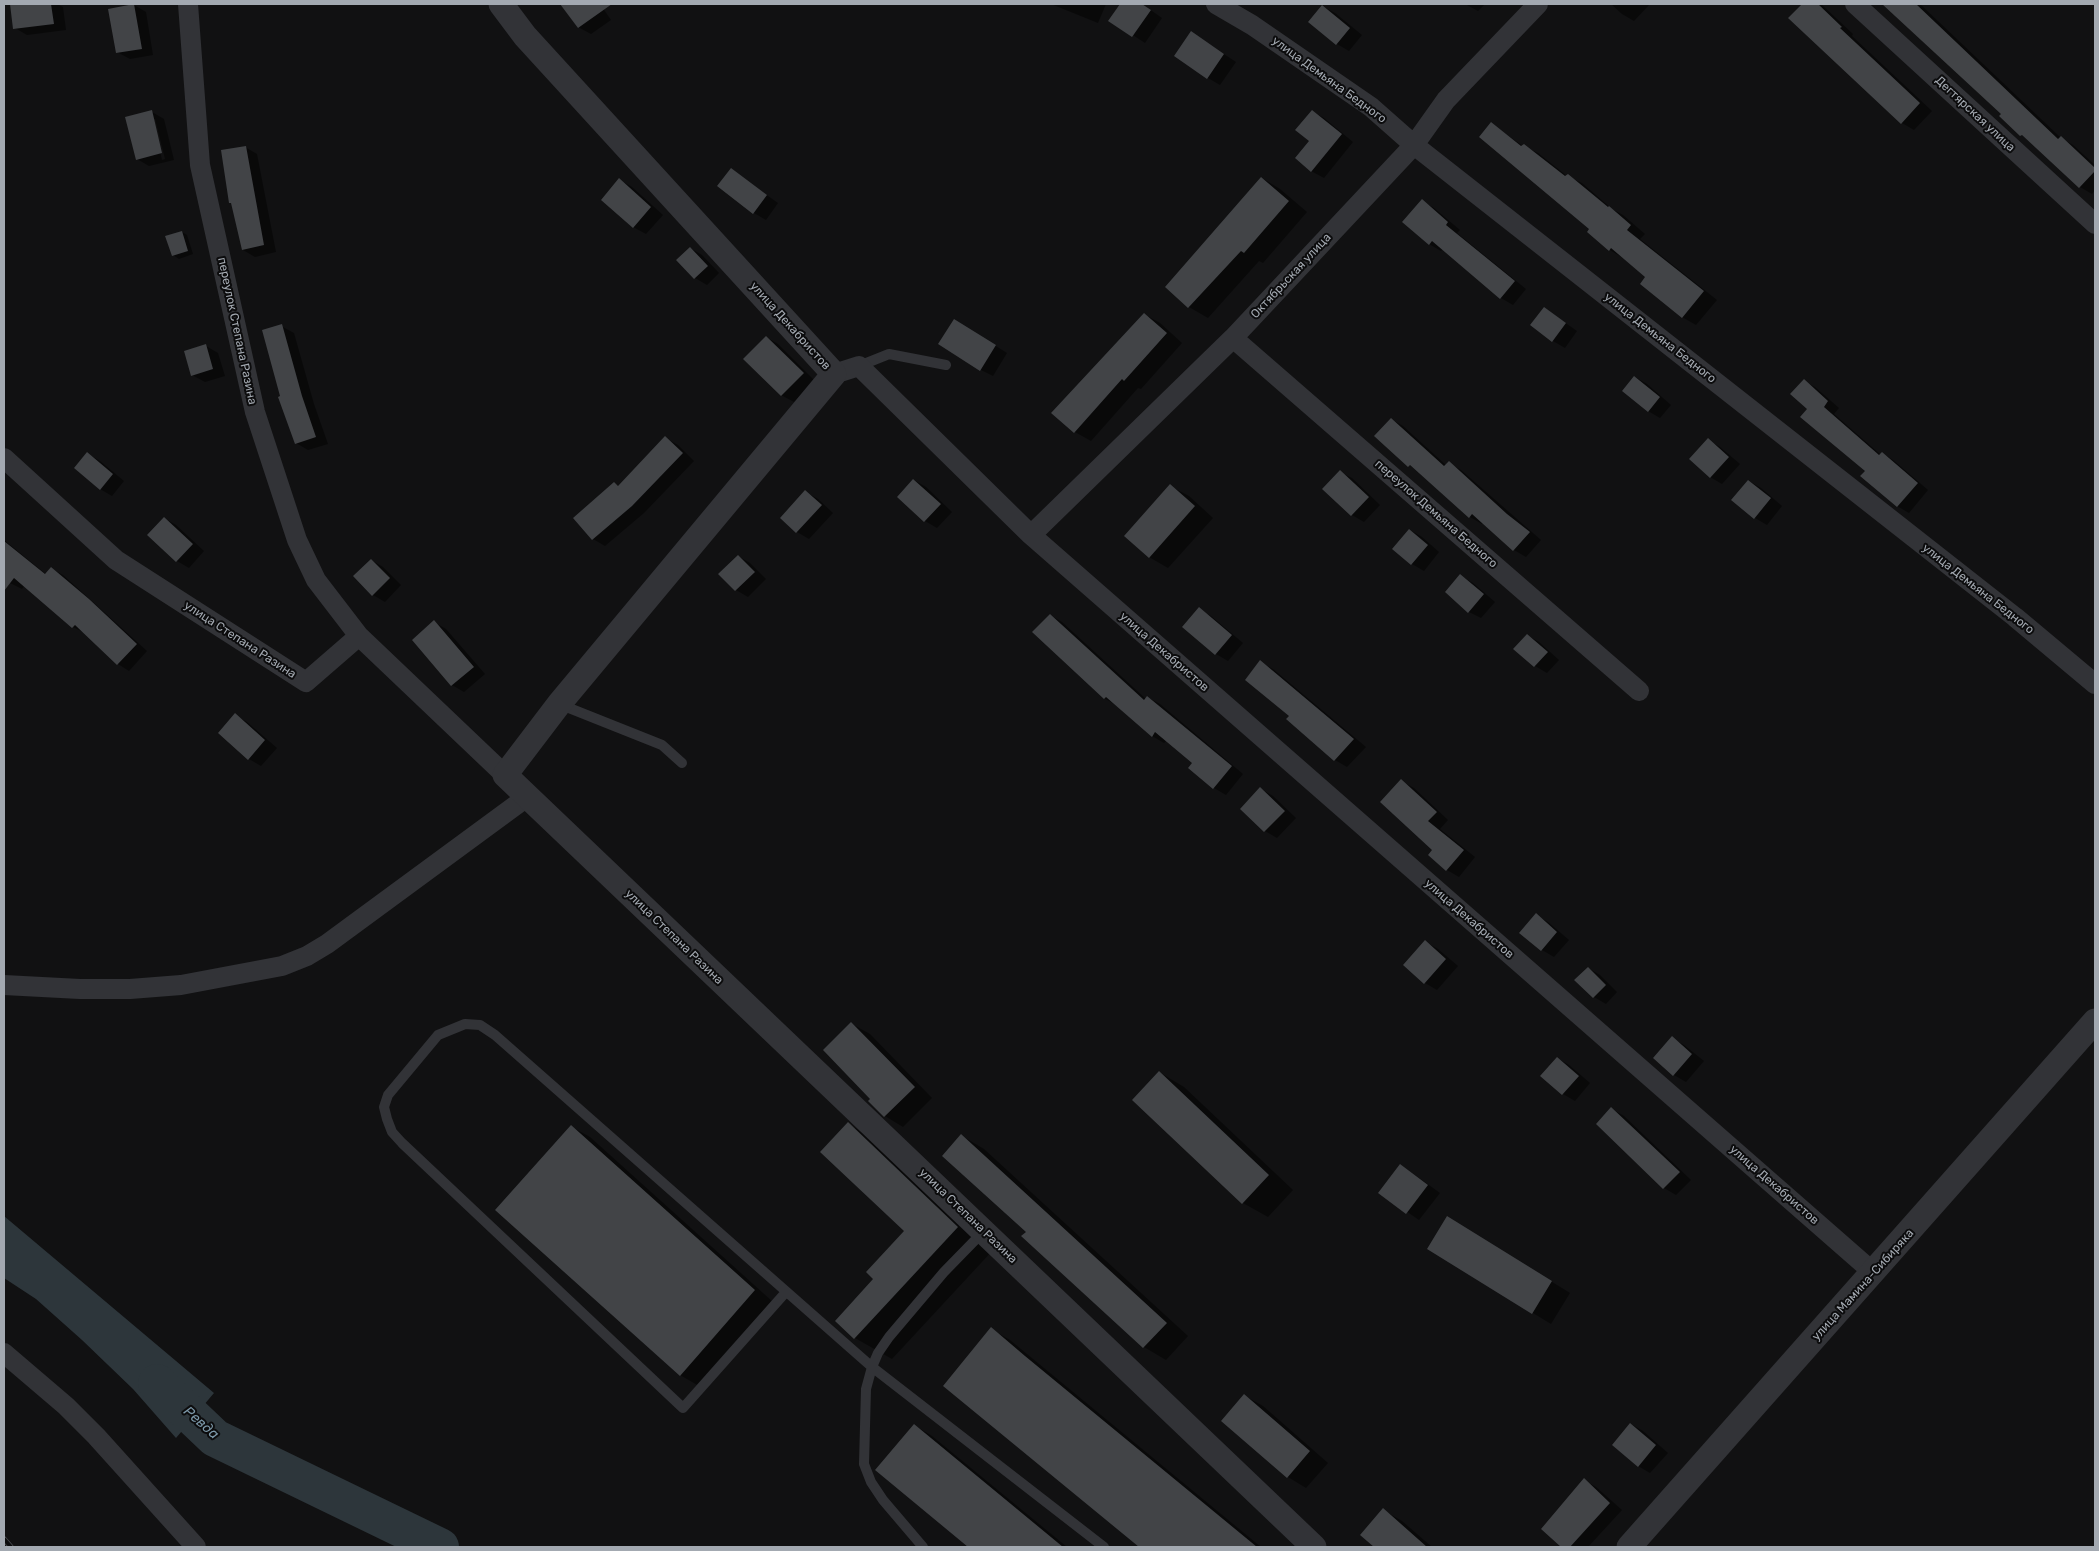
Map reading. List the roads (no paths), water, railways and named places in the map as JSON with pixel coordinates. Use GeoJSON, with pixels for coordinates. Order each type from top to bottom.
{"type":"FeatureCollection","features":[{"type":"Feature","properties":{"kind":"street","name":"переулок Степана Разина"},"geometry":{"type":"LineString","coordinates":[[188,4],[200,165],[255,412],[297,540],[316,580],[359,636]]}},
{"type":"Feature","properties":{"kind":"street","name":"улица Декабристов"},"geometry":{"type":"LineString","coordinates":[[501,4],[532,44],[834,374],[860,366],[1031,536],[1874,1273]]}},
{"type":"Feature","properties":{"kind":"street","name":"улица Демьяна Бедного"},"geometry":{"type":"LineString","coordinates":[[1216,4],[1252,25],[1371,106],[1414,145],[2008,612],[2095,684]]}},
{"type":"Feature","properties":{"kind":"street","name":"Октябрьская улица"},"geometry":{"type":"LineString","coordinates":[[1031,536],[1232,338],[1414,145],[1446,100],[1538,4]]}},
{"type":"Feature","properties":{"kind":"street","name":"Дегтярская улица"},"geometry":{"type":"LineString","coordinates":[[1855,4],[2095,224]]}},
{"type":"Feature","properties":{"kind":"street","name":"переулок Демьяна Бедного"},"geometry":{"type":"LineString","coordinates":[[1232,338],[1639,691]]}},
{"type":"Feature","properties":{"kind":"street"},"geometry":{"type":"LineString","coordinates":[[505,775],[559,704],[834,374]]}},
{"type":"Feature","properties":{"kind":"street","name":"улица Степана Разина"},"geometry":{"type":"LineString","coordinates":[[4,458],[116,560],[306,682],[359,636],[1314,1547]]}},
{"type":"Feature","properties":{"kind":"street"},"geometry":{"type":"LineString","coordinates":[[4,985],[80,989],[181,985],[282,966],[307,956],[327,944],[527,797]]}},
{"type":"Feature","properties":{"kind":"street","name":"улица Мамина-Сибиряка"},"geometry":{"type":"LineString","coordinates":[[1630,1547],[2095,1021]]}},
{"type":"Feature","properties":{"kind":"street"},"geometry":{"type":"LineString","coordinates":[[4,1353],[66,1406],[96,1436],[196,1547]]}},
{"type":"Feature","properties":{"kind":"lane"},"geometry":{"type":"LineString","coordinates":[[860,366],[889,354],[946,365]]}},
{"type":"Feature","properties":{"kind":"lane"},"geometry":{"type":"LineString","coordinates":[[559,704],[662,745],[682,763]]}},
{"type":"Feature","properties":{"kind":"lane"},"geometry":{"type":"LineString","coordinates":[[786,1292],[684,1408],[402,1143],[392,1132],[387,1119],[384,1107],[388,1095],[438,1035],[465,1024],[480,1025],[494,1034],[872,1367],[1104,1547]]}},
{"type":"Feature","properties":{"kind":"lane"},"geometry":{"type":"LineString","coordinates":[[923,1547],[883,1500],[871,1482],[864,1464],[866,1390],[878,1353],[889,1337],[944,1272],[983,1231]]}},
{"type":"Feature","properties":{"kind":"waterway","name":"Ревда"},"geometry":{"type":"LineString","coordinates":[[157,1383],[215,1438],[440,1547]]}},
{"type":"Feature","properties":{"kind":"railway"},"geometry":{"type":"LineString","coordinates":[[4,1539],[11,1547]]}}]}
